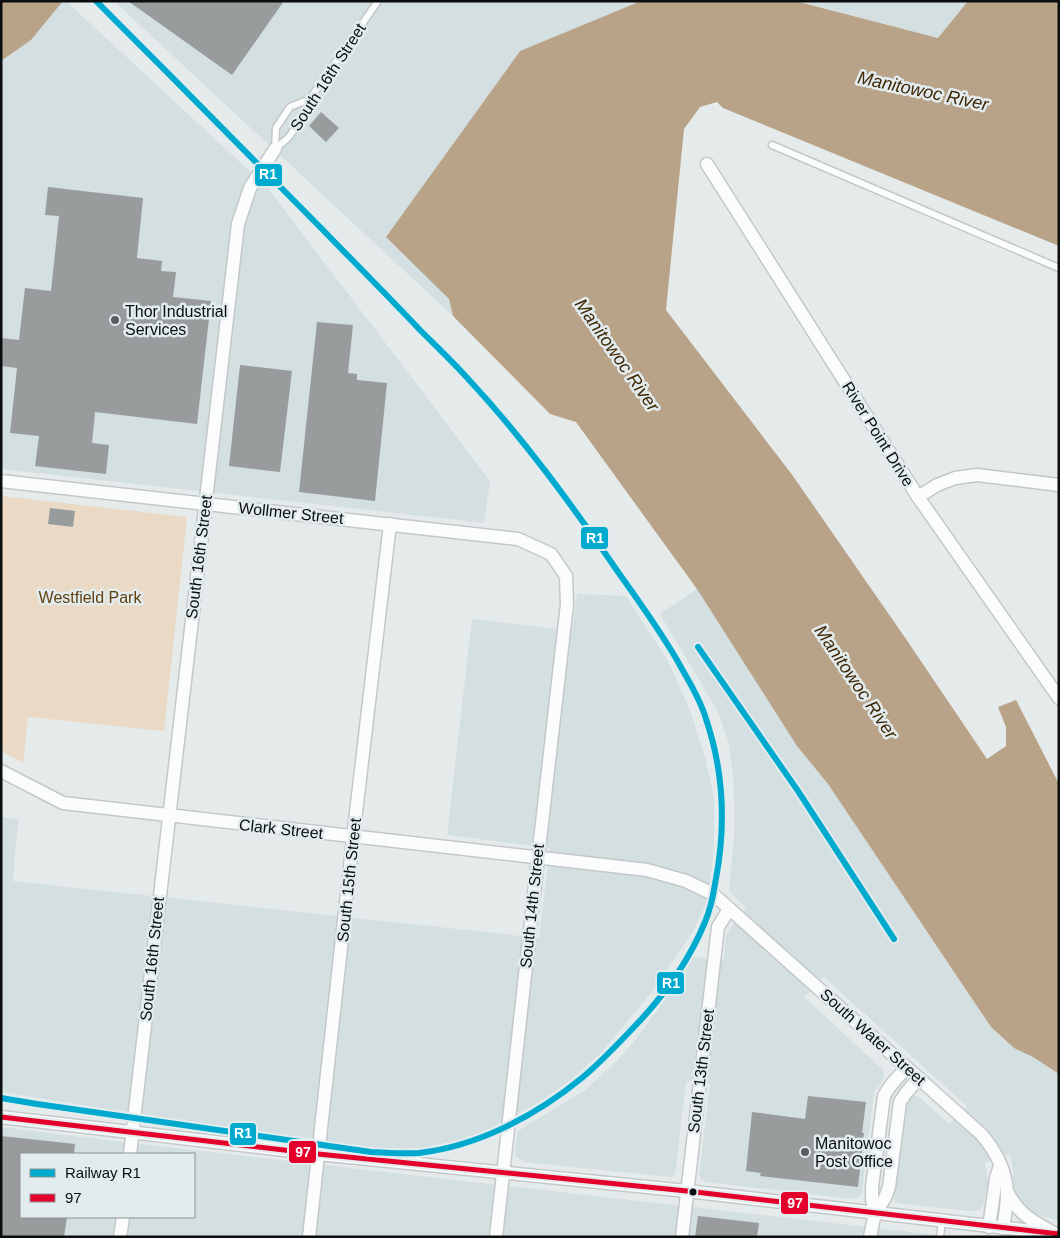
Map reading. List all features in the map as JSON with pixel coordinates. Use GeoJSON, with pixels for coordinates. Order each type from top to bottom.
{"type":"FeatureCollection","features":[{"type":"Feature","properties":{"kind":"street","name":"South 16th Street"},"geometry":{"type":"LineString","coordinates":[[130,1153],[238,224],[250,188],[275,149]]}},
{"type":"Feature","properties":{"kind":"street","name":"River Point Drive"},"geometry":{"type":"LineString","coordinates":[[707,164],[918,497],[1054,681],[1059,698]]}},
{"type":"Feature","properties":{"kind":"street"},"geometry":{"type":"LineString","coordinates":[[918,497],[937,485],[955,478],[977,475],[1059,485]]}},
{"type":"Feature","properties":{"kind":"street","name":"Wollmer Street"},"geometry":{"type":"LineString","coordinates":[[1,480],[518,539],[551,554],[566,576]]}},
{"type":"Feature","properties":{"kind":"street","name":"South 15th Street"},"geometry":{"type":"LineString","coordinates":[[309,1237],[390,524]]}},
{"type":"Feature","properties":{"kind":"street","name":"South 14th Street"},"geometry":{"type":"LineString","coordinates":[[496,1237],[567,604],[566,576]]}},
{"type":"Feature","properties":{"kind":"street","name":"Clark Street"},"geometry":{"type":"LineString","coordinates":[[1,771],[63,803],[647,870],[686,881]]}},
{"type":"Feature","properties":{"kind":"street","name":"South Water Street"},"geometry":{"type":"LineString","coordinates":[[686,881],[713,894],[981,1134],[994,1150],[999,1160],[1007,1191]]}},
{"type":"Feature","properties":{"kind":"street","name":"South 13th Street"},"geometry":{"type":"LineString","coordinates":[[682,1237],[718,927],[729,909]]}},
{"type":"Feature","properties":{"kind":"street"},"geometry":{"type":"LineString","coordinates":[[875,1213],[872,1197],[884,1096],[888,1087],[907,1068]]}},
{"type":"Feature","properties":{"kind":"street"},"geometry":{"type":"LineString","coordinates":[[870,1237],[875,1213],[885,1198],[889,1187],[900,1102],[906,1092],[919,1078]]}},
{"type":"Feature","properties":{"kind":"street"},"geometry":{"type":"LineString","coordinates":[[1,1117],[318,1154],[687,1191],[1057,1235]]}},
{"type":"Feature","properties":{"kind":"street"},"geometry":{"type":"LineString","coordinates":[[989,1226],[996,1178],[1000,1166]]}},
{"type":"Feature","properties":{"kind":"street"},"geometry":{"type":"LineString","coordinates":[[1004,1228],[1007,1191]]}},
{"type":"Feature","properties":{"kind":"street"},"geometry":{"type":"LineString","coordinates":[[1007,1191],[1020,1211],[1057,1235]]}},
{"type":"Feature","properties":{"kind":"street"},"geometry":{"type":"LineString","coordinates":[[120,1237],[123,1218]]}},
{"type":"Feature","properties":{"kind":"lane","name":"South 16th Street"},"geometry":{"type":"LineString","coordinates":[[275,149],[288,138],[306,115],[310,100],[378,1]]}},
{"type":"Feature","properties":{"kind":"lane"},"geometry":{"type":"LineString","coordinates":[[275,149],[276,128],[290,107],[310,100]]}},
{"type":"Feature","properties":{"kind":"lane"},"geometry":{"type":"LineString","coordinates":[[772,145],[1059,268]]}},
{"type":"Feature","properties":{"kind":"lane"},"geometry":{"type":"LineString","coordinates":[[877,1148],[894,1149]]}},
{"type":"Feature","properties":{"kind":"lane"},"geometry":{"type":"LineString","coordinates":[[940,1237],[942,1221]]}},
{"type":"Feature","properties":{"kind":"shaded area"},"geometry":{"type":"Polygon","coordinates":[[[63,1],[66,1],[268,188],[490,481],[484,523],[1,469],[1,61],[31,40],[63,1]]]}},
{"type":"Feature","properties":{"kind":"shaded area"},"geometry":{"type":"Polygon","coordinates":[[[114,1],[641,1],[520,51],[386,237],[449,299],[453,316],[114,1]]]}},
{"type":"Feature","properties":{"kind":"shaded area"},"geometry":{"type":"Polygon","coordinates":[[[795,1],[968,1],[938,38],[795,1]]]}},
{"type":"Feature","properties":{"kind":"shaded area"},"geometry":{"type":"Polygon","coordinates":[[[697,589],[797,746],[828,784],[991,1027],[1014,1048],[1033,1057],[1059,1074],[1059,1220],[1034,1215],[1025,1210],[1013,1192],[1013,1170],[1010,1154],[985,1163],[988,1181],[983,1206],[979,1210],[967,1211],[898,1203],[894,1200],[906,1100],[911,1096],[920,1098],[949,1124],[967,1106],[824,977],[804,997],[884,1071],[881,1084],[874,1092],[862,1193],[858,1198],[853,1199],[705,1182],[699,1175],[710,1084],[686,1081],[676,1167],[672,1177],[524,1162],[516,1157],[515,1149],[518,1131],[584,1091],[617,1061],[637,1038],[679,980],[693,957],[724,960],[726,935],[746,908],[729,891],[735,825],[733,774],[728,740],[717,710],[660,614],[697,589]]]}},
{"type":"Feature","properties":{"kind":"shaded area"},"geometry":{"type":"Polygon","coordinates":[[[577,594],[626,596],[668,661],[690,710],[705,757],[714,798],[714,839],[712,868],[706,904],[692,933],[651,993],[600,1054],[568,1082],[536,1104],[481,1133],[450,1143],[400,1151],[347,1147],[1,1092],[1,817],[18,819],[13,881],[539,938],[550,848],[447,835],[472,619],[572,631],[577,594]]]}},
{"type":"Feature","properties":{"kind":"shaded area"},"geometry":{"type":"Polygon","coordinates":[[[1,1127],[115,1141],[954,1237],[1,1237],[1,1127]]]}},
{"type":"Feature","properties":{"kind":"green space","name":"Westfield Park"},"geometry":{"type":"Polygon","coordinates":[[[1,496],[187,517],[164,731],[28,717],[23,763],[1,751],[1,496]]]}},
{"type":"Feature","properties":{"kind":"water"},"geometry":{"type":"Polygon","coordinates":[[[1,1],[63,1],[31,40],[1,61],[1,1]]]}},
{"type":"Feature","properties":{"kind":"water","name":"Manitowoc River"},"geometry":{"type":"Polygon","coordinates":[[[641,1],[795,1],[938,38],[968,1],[1059,1],[1059,246],[723,108],[717,102],[700,107],[684,129],[666,310],[793,476],[987,759],[1006,746],[1006,727],[998,707],[1016,700],[1059,784],[1059,1074],[1033,1057],[1014,1048],[991,1027],[828,784],[797,746],[697,589],[576,422],[550,414],[453,316],[449,299],[386,237],[520,51],[641,1]]]}},
{"type":"Feature","properties":{"kind":"building"},"geometry":{"type":"Polygon","coordinates":[[[128,1],[284,1],[232,75],[128,1]]]}},
{"type":"Feature","properties":{"kind":"building"},"geometry":{"type":"Polygon","coordinates":[[[321,112],[339,128],[326,142],[309,126],[321,112]]]}},
{"type":"Feature","properties":{"kind":"building","name":"Thor Industrial Services"},"geometry":{"type":"Polygon","coordinates":[[[48,187],[143,198],[137,258],[162,261],[161,271],[176,272],[173,297],[211,301],[197,424],[95,412],[92,443],[109,445],[106,474],[35,466],[39,436],[10,433],[17,368],[1,366],[1,338],[19,340],[25,288],[51,291],[59,216],[45,215],[48,187]]]}},
{"type":"Feature","properties":{"kind":"building"},"geometry":{"type":"Polygon","coordinates":[[[317,322],[353,325],[348,373],[357,374],[357,380],[387,383],[375,501],[299,492],[317,322]]]}},
{"type":"Feature","properties":{"kind":"building"},"geometry":{"type":"Polygon","coordinates":[[[240,365],[292,371],[280,472],[229,466],[240,365]]]}},
{"type":"Feature","properties":{"kind":"building"},"geometry":{"type":"Polygon","coordinates":[[[50,508],[75,511],[73,527],[48,524],[50,508]]]}},
{"type":"Feature","properties":{"kind":"building","name":"Manitowoc Post Office"},"geometry":{"type":"Polygon","coordinates":[[[808,1096],[866,1102],[858,1187],[760,1176],[761,1173],[746,1171],[752,1112],[805,1119],[808,1096]]]}},
{"type":"Feature","properties":{"kind":"building"},"geometry":{"type":"Polygon","coordinates":[[[1,1136],[75,1144],[74,1153],[20,1153],[20,1218],[67,1218],[64,1237],[1,1237],[1,1136]]]}},
{"type":"Feature","properties":{"kind":"building"},"geometry":{"type":"Polygon","coordinates":[[[698,1216],[759,1223],[757,1237],[695,1237],[698,1216]]]}},
{"type":"Feature","properties":{"kind":"rail line","name":"R1"},"geometry":{"type":"LineString","coordinates":[[1,1098],[371,1152],[419,1153],[463,1144],[506,1127],[527,1116],[565,1091],[603,1059],[655,1003],[683,964],[705,922],[713,894],[721,842],[720,780],[717,759],[699,699],[659,631],[564,496],[490,403],[458,368],[96,1]]}},
{"type":"Feature","properties":{"kind":"rail line","name":"R1"},"geometry":{"type":"LineString","coordinates":[[698,647],[798,791],[894,939]]}},
{"type":"Feature","properties":{"kind":"transit line","name":"97"},"geometry":{"type":"LineString","coordinates":[[1,1117],[318,1154],[687,1191],[1059,1234]]}},
{"type":"Feature","properties":{"kind":"place","name":"Thor Industrial Services"},"geometry":{"type":"Point","coordinates":[115,320]}},
{"type":"Feature","properties":{"kind":"place","name":"Manitowoc Post Office"},"geometry":{"type":"Point","coordinates":[805,1152]}}]}
